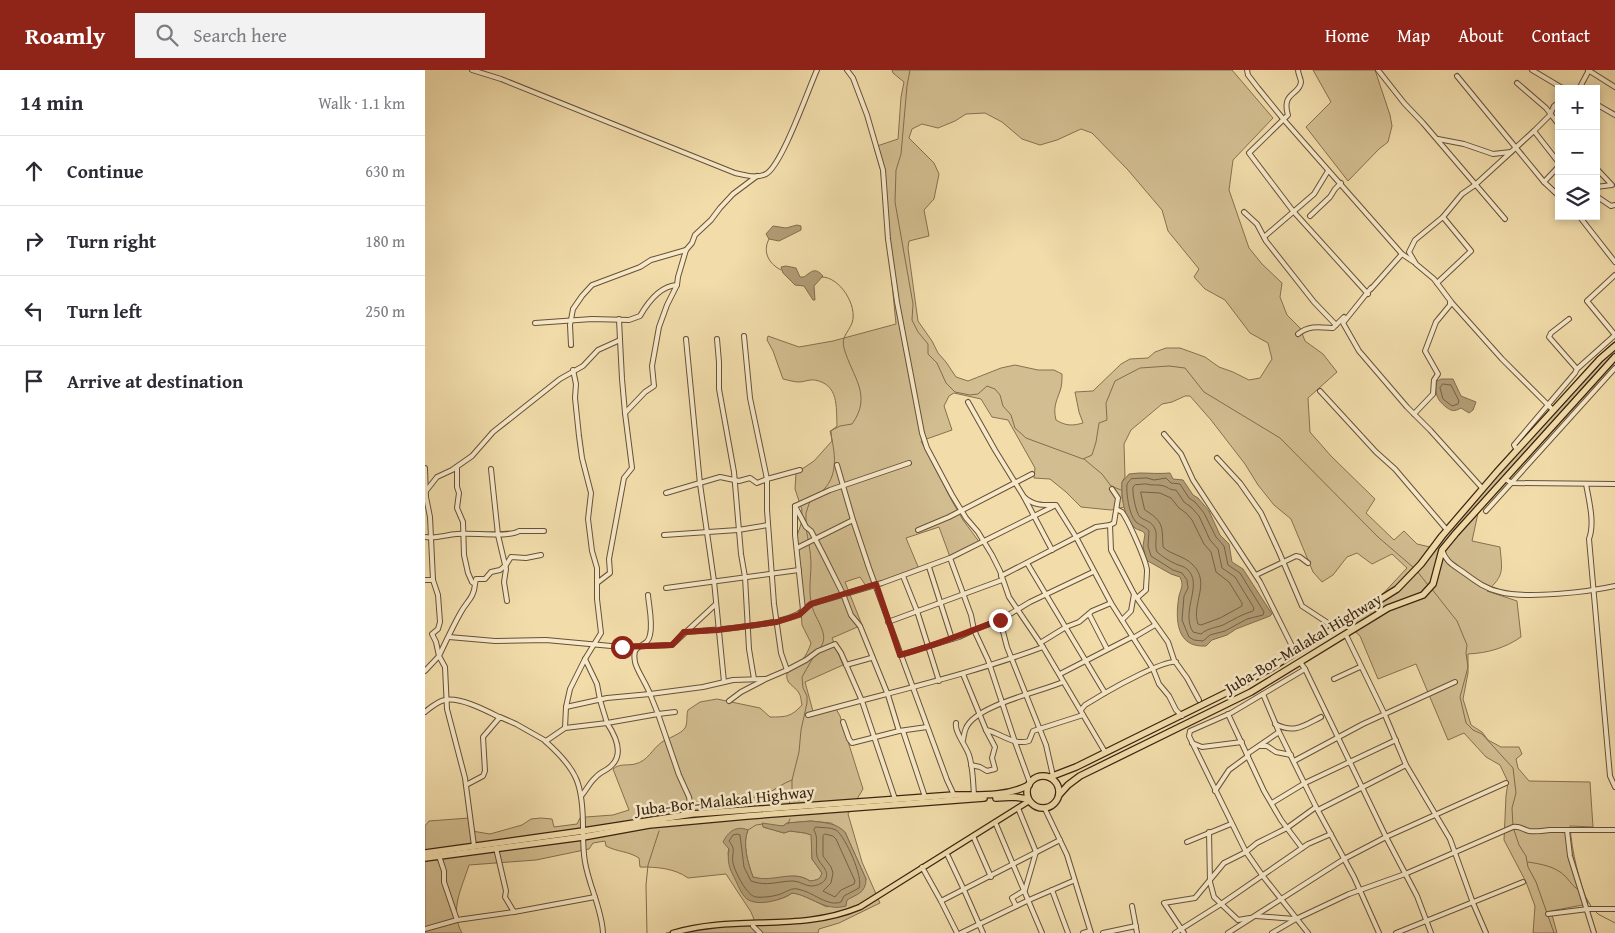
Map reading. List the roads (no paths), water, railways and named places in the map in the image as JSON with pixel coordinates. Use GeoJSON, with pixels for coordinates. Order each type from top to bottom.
{"type":"FeatureCollection","features":[{"type":"Feature","properties":{"kind":"highway","name":"Juba-Bor-Malakal Highway"},"geometry":{"type":"LineString","coordinates":[[425,858],[583,834],[692,814],[1004,793],[1014,791],[1029,784],[1039,776],[1051,777],[1077,767],[1182,716],[1271,668],[1391,594],[1421,564],[1447,530],[1553,410],[1600,359],[1615,346]]}},
{"type":"Feature","properties":{"kind":"highway","name":"Juba-Bor-Malakal Highway"},"geometry":{"type":"LineString","coordinates":[[425,853],[693,820],[982,798],[1014,797],[1029,800],[1035,806],[1045,809],[1056,803],[1059,795],[1080,776],[1216,710],[1346,635],[1388,608],[1417,598],[1428,591],[1433,584],[1442,550],[1615,357]]}},
{"type":"Feature","properties":{"kind":"highway"},"geometry":{"type":"LineString","coordinates":[[1051,777],[1058,784],[1059,795]]}},
{"type":"Feature","properties":{"kind":"highway"},"geometry":{"type":"LineString","coordinates":[[1029,784],[1027,792],[1029,800]]}},
{"type":"Feature","properties":{"kind":"main road"},"geometry":{"type":"LineString","coordinates":[[673,933],[708,926],[805,924],[833,919],[860,906],[1029,800]]}},
{"type":"Feature","properties":{"kind":"street"},"geometry":{"type":"LineString","coordinates":[[472,70],[501,79],[735,173],[757,176],[769,172],[781,155],[817,70]]}},
{"type":"Feature","properties":{"kind":"street"},"geometry":{"type":"LineString","coordinates":[[847,70],[853,78],[867,115],[883,170],[888,240],[897,302],[922,432],[927,448],[962,510],[992,555],[1009,597],[1060,674],[1105,752]]}},
{"type":"Feature","properties":{"kind":"street"},"geometry":{"type":"LineString","coordinates":[[1247,70],[1248,75],[1258,88],[1328,172],[1341,183],[1402,254],[1434,279],[1465,318],[1553,410]]}},
{"type":"Feature","properties":{"kind":"street"},"geometry":{"type":"LineString","coordinates":[[1249,153],[1288,115],[1285,107],[1289,97],[1299,87],[1301,81],[1298,70]]}},
{"type":"Feature","properties":{"kind":"street"},"geometry":{"type":"LineString","coordinates":[[1378,70],[1404,104],[1438,139],[1505,219]]}},
{"type":"Feature","properties":{"kind":"street"},"geometry":{"type":"LineString","coordinates":[[1532,70],[1557,85]]}},
{"type":"Feature","properties":{"kind":"street"},"geometry":{"type":"LineString","coordinates":[[1581,85],[1589,70],[1615,86]]}},
{"type":"Feature","properties":{"kind":"street"},"geometry":{"type":"LineString","coordinates":[[1457,76],[1544,182],[1555,192]]}},
{"type":"Feature","properties":{"kind":"street"},"geometry":{"type":"LineString","coordinates":[[1517,83],[1546,108],[1555,121]]}},
{"type":"Feature","properties":{"kind":"street"},"geometry":{"type":"LineString","coordinates":[[1416,264],[1409,252],[1415,240],[1443,217],[1462,194],[1475,185],[1535,131],[1550,115],[1555,105]]}},
{"type":"Feature","properties":{"kind":"street"},"geometry":{"type":"LineString","coordinates":[[1600,106],[1615,115]]}},
{"type":"Feature","properties":{"kind":"street"},"geometry":{"type":"LineString","coordinates":[[1535,131],[1555,159]]}},
{"type":"Feature","properties":{"kind":"street"},"geometry":{"type":"LineString","coordinates":[[1438,139],[1464,144],[1493,154],[1511,152]]}},
{"type":"Feature","properties":{"kind":"street"},"geometry":{"type":"LineString","coordinates":[[1244,147],[1293,212],[1368,294]]}},
{"type":"Feature","properties":{"kind":"street"},"geometry":{"type":"LineString","coordinates":[[1544,182],[1555,170]]}},
{"type":"Feature","properties":{"kind":"street"},"geometry":{"type":"LineString","coordinates":[[1264,238],[1314,194],[1328,172]]}},
{"type":"Feature","properties":{"kind":"street"},"geometry":{"type":"LineString","coordinates":[[1600,172],[1612,185],[1600,186]]}},
{"type":"Feature","properties":{"kind":"street"},"geometry":{"type":"LineString","coordinates":[[625,412],[645,392],[654,386],[652,366],[659,327],[677,285],[686,250],[692,243],[695,235],[711,220],[733,194],[753,181],[757,176]]}},
{"type":"Feature","properties":{"kind":"street"},"geometry":{"type":"LineString","coordinates":[[1310,216],[1330,197],[1341,183]]}},
{"type":"Feature","properties":{"kind":"street"},"geometry":{"type":"LineString","coordinates":[[1600,199],[1611,206],[1615,205]]}},
{"type":"Feature","properties":{"kind":"street"},"geometry":{"type":"LineString","coordinates":[[1244,212],[1257,224],[1264,238],[1314,302],[1336,325]]}},
{"type":"Feature","properties":{"kind":"street"},"geometry":{"type":"LineString","coordinates":[[1437,283],[1471,251],[1443,217]]}},
{"type":"Feature","properties":{"kind":"street"},"geometry":{"type":"LineString","coordinates":[[1582,220],[1615,262]]}},
{"type":"Feature","properties":{"kind":"street"},"geometry":{"type":"LineString","coordinates":[[571,345],[570,325],[573,310],[592,285],[640,267],[651,260],[686,250]]}},
{"type":"Feature","properties":{"kind":"street"},"geometry":{"type":"LineString","coordinates":[[1298,334],[1305,329],[1314,327],[1333,328],[1368,294],[1402,254]]}},
{"type":"Feature","properties":{"kind":"street"},"geometry":{"type":"LineString","coordinates":[[1517,450],[1514,445],[1575,373],[1577,368],[1615,335],[1587,301],[1615,276]]}},
{"type":"Feature","properties":{"kind":"street"},"geometry":{"type":"LineString","coordinates":[[535,323],[629,320],[640,316],[664,287],[677,285]]}},
{"type":"Feature","properties":{"kind":"street"},"geometry":{"type":"LineString","coordinates":[[1371,288],[1343,322],[1359,351],[1483,489]]}},
{"type":"Feature","properties":{"kind":"street"},"geometry":{"type":"LineString","coordinates":[[1414,414],[1433,394],[1434,380],[1438,374],[1433,362],[1425,351],[1436,322],[1450,305],[1450,302]]}},
{"type":"Feature","properties":{"kind":"street"},"geometry":{"type":"LineString","coordinates":[[597,583],[610,573],[609,559],[624,478],[632,468],[625,412],[619,319]]}},
{"type":"Feature","properties":{"kind":"street"},"geometry":{"type":"LineString","coordinates":[[1569,319],[1551,333],[1549,337],[1577,368]]}},
{"type":"Feature","properties":{"kind":"street"},"geometry":{"type":"LineString","coordinates":[[744,336],[750,398],[767,479],[768,525],[777,622],[781,654],[787,670]]}},
{"type":"Feature","properties":{"kind":"street"},"geometry":{"type":"LineString","coordinates":[[685,339],[724,682]]}},
{"type":"Feature","properties":{"kind":"street"},"geometry":{"type":"LineString","coordinates":[[717,339],[719,389],[734,481],[738,530],[745,577],[749,649],[754,679]]}},
{"type":"Feature","properties":{"kind":"street"},"geometry":{"type":"LineString","coordinates":[[426,491],[437,477],[457,467],[472,456],[493,432],[560,378],[583,366],[598,350],[620,340]]}},
{"type":"Feature","properties":{"kind":"street"},"geometry":{"type":"LineString","coordinates":[[1486,511],[1615,368]]}},
{"type":"Feature","properties":{"kind":"street"},"geometry":{"type":"LineString","coordinates":[[565,728],[566,707],[570,689],[601,633],[597,598],[597,568],[592,551],[589,519],[591,493],[582,458],[575,398],[576,384],[573,370]]}},
{"type":"Feature","properties":{"kind":"street"},"geometry":{"type":"LineString","coordinates":[[1320,391],[1376,452],[1395,469],[1447,530]]}},
{"type":"Feature","properties":{"kind":"street"},"geometry":{"type":"LineString","coordinates":[[968,402],[1024,497],[1052,550]]}},
{"type":"Feature","properties":{"kind":"street"},"geometry":{"type":"LineString","coordinates":[[1164,434],[1181,454],[1193,480],[1255,575],[1271,602],[1293,648]]}},
{"type":"Feature","properties":{"kind":"street"},"geometry":{"type":"LineString","coordinates":[[1217,458],[1240,483],[1261,513],[1302,606],[1331,625]]}},
{"type":"Feature","properties":{"kind":"street"},"geometry":{"type":"LineString","coordinates":[[795,506],[909,463]]}},
{"type":"Feature","properties":{"kind":"street"},"geometry":{"type":"LineString","coordinates":[[837,465],[853,520],[888,622],[954,795]]}},
{"type":"Feature","properties":{"kind":"street"},"geometry":{"type":"LineString","coordinates":[[457,467],[457,487],[459,493],[457,508],[463,522],[465,534],[464,555],[468,573],[475,584]]}},
{"type":"Feature","properties":{"kind":"street"},"geometry":{"type":"LineString","coordinates":[[425,468],[433,580],[440,622],[438,629],[431,634],[425,635]]}},
{"type":"Feature","properties":{"kind":"street"},"geometry":{"type":"LineString","coordinates":[[491,469],[498,535],[505,560],[507,601]]}},
{"type":"Feature","properties":{"kind":"street"},"geometry":{"type":"LineString","coordinates":[[666,494],[720,477],[734,481],[750,478],[757,483],[800,470]]}},
{"type":"Feature","properties":{"kind":"street"},"geometry":{"type":"LineString","coordinates":[[918,530],[1016,484],[1033,474]]}},
{"type":"Feature","properties":{"kind":"street"},"geometry":{"type":"LineString","coordinates":[[1505,479],[1512,483],[1615,484]]}},
{"type":"Feature","properties":{"kind":"street"},"geometry":{"type":"LineString","coordinates":[[1586,484],[1591,512],[1592,530],[1589,539],[1610,776],[1615,787]]}},
{"type":"Feature","properties":{"kind":"street"},"geometry":{"type":"LineString","coordinates":[[888,622],[1002,578],[1096,526],[1110,525],[1115,522],[1118,498],[1113,489]]}},
{"type":"Feature","properties":{"kind":"street"},"geometry":{"type":"LineString","coordinates":[[1024,497],[1031,503],[1056,505]]}},
{"type":"Feature","properties":{"kind":"street"},"geometry":{"type":"LineString","coordinates":[[684,632],[718,630],[777,622],[799,615],[811,604],[929,567],[1056,505]]}},
{"type":"Feature","properties":{"kind":"street"},"geometry":{"type":"LineString","coordinates":[[1056,505],[1076,537],[1111,604],[1153,669],[1159,684],[1182,716]]}},
{"type":"Feature","properties":{"kind":"street"},"geometry":{"type":"LineString","coordinates":[[795,506],[806,527],[811,531],[851,614],[860,626],[871,658],[888,694],[925,797]]}},
{"type":"Feature","properties":{"kind":"street"},"geometry":{"type":"LineString","coordinates":[[795,506],[803,610]]}},
{"type":"Feature","properties":{"kind":"street"},"geometry":{"type":"LineString","coordinates":[[1117,510],[1124,515],[1142,551],[1147,572],[1146,590],[1136,596],[1131,611],[1122,620]]}},
{"type":"Feature","properties":{"kind":"street"},"geometry":{"type":"LineString","coordinates":[[797,548],[853,520]]}},
{"type":"Feature","properties":{"kind":"street"},"geometry":{"type":"LineString","coordinates":[[664,535],[708,533],[768,525]]}},
{"type":"Feature","properties":{"kind":"street"},"geometry":{"type":"LineString","coordinates":[[1110,525],[1110,548],[1136,596],[1168,642],[1176,662],[1199,700]]}},
{"type":"Feature","properties":{"kind":"street"},"geometry":{"type":"LineString","coordinates":[[425,537],[431,539],[438,536],[474,532],[498,535],[519,531],[544,531]]}},
{"type":"Feature","properties":{"kind":"street"},"geometry":{"type":"LineString","coordinates":[[1442,550],[1446,560],[1480,585],[1499,592],[1542,594],[1593,590],[1615,586]]}},
{"type":"Feature","properties":{"kind":"street"},"geometry":{"type":"LineString","coordinates":[[425,671],[439,656],[461,612],[473,595],[476,579],[485,579],[491,572],[500,570],[511,557],[526,558],[541,555]]}},
{"type":"Feature","properties":{"kind":"street"},"geometry":{"type":"LineString","coordinates":[[1255,575],[1299,556],[1308,564]]}},
{"type":"Feature","properties":{"kind":"street"},"geometry":{"type":"LineString","coordinates":[[950,558],[971,614],[974,630],[990,666],[1003,703],[1029,784]]}},
{"type":"Feature","properties":{"kind":"street"},"geometry":{"type":"LineString","coordinates":[[1027,563],[1105,693]]}},
{"type":"Feature","properties":{"kind":"street"},"geometry":{"type":"LineString","coordinates":[[929,567],[952,639]]}},
{"type":"Feature","properties":{"kind":"street"},"geometry":{"type":"LineString","coordinates":[[666,588],[799,570]]}},
{"type":"Feature","properties":{"kind":"street"},"geometry":{"type":"LineString","coordinates":[[900,655],[928,648],[1000,620],[1018,611],[1030,602],[1093,572]]}},
{"type":"Feature","properties":{"kind":"street"},"geometry":{"type":"LineString","coordinates":[[903,576],[917,611],[939,680]]}},
{"type":"Feature","properties":{"kind":"street"},"geometry":{"type":"LineString","coordinates":[[425,580],[433,580]]}},
{"type":"Feature","properties":{"kind":"street"},"geometry":{"type":"LineString","coordinates":[[648,595],[651,626],[650,637],[644,646],[637,647],[634,651],[635,662],[650,694],[689,798],[692,814]]}},
{"type":"Feature","properties":{"kind":"street"},"geometry":{"type":"LineString","coordinates":[[449,636],[495,642],[546,640],[622,647],[672,645],[716,604]]}},
{"type":"Feature","properties":{"kind":"street"},"geometry":{"type":"LineString","coordinates":[[808,715],[913,688],[1012,659],[1042,645],[1066,627],[1111,604]]}},
{"type":"Feature","properties":{"kind":"street"},"geometry":{"type":"LineString","coordinates":[[1089,614],[1107,649]]}},
{"type":"Feature","properties":{"kind":"street"},"geometry":{"type":"LineString","coordinates":[[1000,620],[1012,659],[1046,745],[1051,777]]}},
{"type":"Feature","properties":{"kind":"street"},"geometry":{"type":"LineString","coordinates":[[1060,674],[1155,625]]}},
{"type":"Feature","properties":{"kind":"street"},"geometry":{"type":"LineString","coordinates":[[431,634],[436,642],[439,656],[445,668],[446,700],[466,784],[474,846]]}},
{"type":"Feature","properties":{"kind":"street"},"geometry":{"type":"LineString","coordinates":[[1346,635],[1385,715],[1406,765],[1456,853],[1473,903],[1486,933]]}},
{"type":"Feature","properties":{"kind":"street"},"geometry":{"type":"LineString","coordinates":[[729,701],[741,692],[806,660],[817,651],[835,644],[862,701],[895,800]]}},
{"type":"Feature","properties":{"kind":"street"},"geometry":{"type":"LineString","coordinates":[[846,665],[871,658]]}},
{"type":"Feature","properties":{"kind":"street"},"geometry":{"type":"LineString","coordinates":[[582,796],[597,776],[611,767],[618,757],[618,750],[600,700],[597,684],[585,659]]}},
{"type":"Feature","properties":{"kind":"street"},"geometry":{"type":"LineString","coordinates":[[1081,710],[1085,705],[1126,681],[1169,661],[1176,662]]}},
{"type":"Feature","properties":{"kind":"street"},"geometry":{"type":"LineString","coordinates":[[1300,662],[1386,838],[1417,896],[1431,933]]}},
{"type":"Feature","properties":{"kind":"street"},"geometry":{"type":"LineString","coordinates":[[1334,679],[1360,667]]}},
{"type":"Feature","properties":{"kind":"street"},"geometry":{"type":"LineString","coordinates":[[1305,669],[1228,714],[1190,731],[1189,736],[1246,852],[1280,899],[1308,933]]}},
{"type":"Feature","properties":{"kind":"street"},"geometry":{"type":"LineString","coordinates":[[963,674],[995,747],[992,758],[995,769],[987,771],[971,765]]}},
{"type":"Feature","properties":{"kind":"street"},"geometry":{"type":"LineString","coordinates":[[566,707],[600,700],[695,688],[733,680],[766,679]]}},
{"type":"Feature","properties":{"kind":"street"},"geometry":{"type":"LineString","coordinates":[[963,740],[965,729],[981,714],[1026,694],[1063,682]]}},
{"type":"Feature","properties":{"kind":"street"},"geometry":{"type":"LineString","coordinates":[[1294,761],[1337,738],[1455,682]]}},
{"type":"Feature","properties":{"kind":"street"},"geometry":{"type":"LineString","coordinates":[[1263,694],[1275,724],[1360,890],[1379,933]]}},
{"type":"Feature","properties":{"kind":"street"},"geometry":{"type":"LineString","coordinates":[[425,712],[437,703],[446,700],[467,704],[516,724],[546,741],[565,728],[675,712]]}},
{"type":"Feature","properties":{"kind":"street"},"geometry":{"type":"LineString","coordinates":[[1228,714],[1264,791],[1302,848]]}},
{"type":"Feature","properties":{"kind":"street"},"geometry":{"type":"LineString","coordinates":[[986,730],[1015,742],[1029,741],[1033,731],[1083,715]]}},
{"type":"Feature","properties":{"kind":"street"},"geometry":{"type":"LineString","coordinates":[[466,784],[483,776],[485,771],[483,737],[500,717]]}},
{"type":"Feature","properties":{"kind":"street"},"geometry":{"type":"LineString","coordinates":[[500,717],[540,736],[553,748],[576,776],[582,796],[585,861],[603,933]]}},
{"type":"Feature","properties":{"kind":"street"},"geometry":{"type":"LineString","coordinates":[[1275,724],[1291,730],[1321,717]]}},
{"type":"Feature","properties":{"kind":"street"},"geometry":{"type":"LineString","coordinates":[[843,722],[851,742],[927,727]]}},
{"type":"Feature","properties":{"kind":"street"},"geometry":{"type":"LineString","coordinates":[[957,723],[955,728],[963,740],[971,765],[974,795]]}},
{"type":"Feature","properties":{"kind":"street"},"geometry":{"type":"LineString","coordinates":[[1215,791],[1229,770],[1258,746],[1279,732]]}},
{"type":"Feature","properties":{"kind":"street"},"geometry":{"type":"LineString","coordinates":[[1272,804],[1305,783],[1396,740]]}},
{"type":"Feature","properties":{"kind":"street"},"geometry":{"type":"LineString","coordinates":[[1192,743],[1202,747],[1242,742]]}},
{"type":"Feature","properties":{"kind":"street"},"geometry":{"type":"LineString","coordinates":[[1258,746],[1267,746],[1275,752],[1291,755]]}},
{"type":"Feature","properties":{"kind":"street"},"geometry":{"type":"LineString","coordinates":[[1182,931],[1164,903],[1195,898],[1224,863],[1246,852],[1257,843],[1287,828],[1317,809],[1406,765]]}},
{"type":"Feature","properties":{"kind":"street"},"geometry":{"type":"LineString","coordinates":[[1228,933],[1344,859],[1435,814],[1506,783]]}},
{"type":"Feature","properties":{"kind":"street"},"geometry":{"type":"LineString","coordinates":[[1016,906],[1012,898],[1025,890],[1036,852],[1018,808]]}},
{"type":"Feature","properties":{"kind":"street"},"geometry":{"type":"LineString","coordinates":[[1045,809],[1067,856],[1073,881],[1091,932],[1083,933]]}},
{"type":"Feature","properties":{"kind":"street"},"geometry":{"type":"LineString","coordinates":[[995,822],[1042,933]]}},
{"type":"Feature","properties":{"kind":"street"},"geometry":{"type":"LineString","coordinates":[[1187,842],[1231,824]]}},
{"type":"Feature","properties":{"kind":"street"},"geometry":{"type":"LineString","coordinates":[[1272,933],[1296,919],[1360,890],[1456,853],[1513,827],[1519,826],[1530,831],[1614,830],[1615,837]]}},
{"type":"Feature","properties":{"kind":"street"},"geometry":{"type":"LineString","coordinates":[[1567,830],[1570,856],[1594,933]]}},
{"type":"Feature","properties":{"kind":"street"},"geometry":{"type":"LineString","coordinates":[[1209,832],[1210,882],[1214,897],[1238,920],[1255,916],[1296,919]]}},
{"type":"Feature","properties":{"kind":"street"},"geometry":{"type":"LineString","coordinates":[[1175,933],[1182,931],[1302,848],[1315,840],[1331,834]]}},
{"type":"Feature","properties":{"kind":"street"},"geometry":{"type":"LineString","coordinates":[[973,836],[991,877]]}},
{"type":"Feature","properties":{"kind":"street"},"geometry":{"type":"LineString","coordinates":[[941,901],[1060,840]]}},
{"type":"Feature","properties":{"kind":"street"},"geometry":{"type":"LineString","coordinates":[[496,848],[506,891],[505,898],[514,912]]}},
{"type":"Feature","properties":{"kind":"street"},"geometry":{"type":"LineString","coordinates":[[439,856],[444,882],[457,920]]}},
{"type":"Feature","properties":{"kind":"street"},"geometry":{"type":"LineString","coordinates":[[948,856],[983,933]]}},
{"type":"Feature","properties":{"kind":"street"},"geometry":{"type":"LineString","coordinates":[[922,867],[957,933]]}},
{"type":"Feature","properties":{"kind":"street"},"geometry":{"type":"LineString","coordinates":[[961,933],[1073,881]]}},
{"type":"Feature","properties":{"kind":"street"},"geometry":{"type":"LineString","coordinates":[[1396,933],[1523,882]]}},
{"type":"Feature","properties":{"kind":"street"},"geometry":{"type":"LineString","coordinates":[[1052,890],[1068,933]]}},
{"type":"Feature","properties":{"kind":"street"},"geometry":{"type":"LineString","coordinates":[[425,929],[457,920],[514,912],[595,896]]}},
{"type":"Feature","properties":{"kind":"street"},"geometry":{"type":"LineString","coordinates":[[1133,906],[1137,933]]}},
{"type":"Feature","properties":{"kind":"street"},"geometry":{"type":"LineString","coordinates":[[1548,914],[1588,909],[1615,909]]}},
{"type":"Feature","properties":{"kind":"street"},"geometry":{"type":"LineString","coordinates":[[753,926],[760,933]]}},
{"type":"Feature","properties":{"kind":"street"},"geometry":{"type":"LineString","coordinates":[[1103,933],[1136,926]]}},
{"type":"Feature","properties":{"kind":"water"},"geometry":{"type":"Polygon","coordinates":[[[797,225],[801,226],[801,230],[779,241],[769,239],[766,234],[773,226],[786,228],[797,225]]]}},
{"type":"Feature","properties":{"kind":"water"},"geometry":{"type":"Polygon","coordinates":[[[781,267],[796,268],[800,277],[816,271],[823,276],[814,286],[815,300],[813,300],[804,286],[795,285],[783,273],[781,267]]]}},
{"type":"Feature","properties":{"kind":"water"},"geometry":{"type":"Polygon","coordinates":[[[1453,379],[1461,396],[1476,402],[1473,410],[1469,413],[1461,408],[1453,411],[1443,404],[1438,399],[1436,389],[1437,381],[1453,379]]]}},
{"type":"Feature","properties":{"kind":"water"},"geometry":{"type":"Polygon","coordinates":[[[1170,473],[1173,479],[1183,480],[1193,495],[1209,511],[1220,535],[1229,544],[1232,562],[1243,569],[1272,614],[1270,616],[1212,640],[1206,646],[1196,645],[1183,637],[1177,614],[1182,585],[1180,577],[1146,560],[1143,546],[1145,534],[1131,525],[1126,514],[1122,482],[1129,474],[1170,473]]]}},
{"type":"Feature","properties":{"kind":"water"},"geometry":{"type":"Polygon","coordinates":[[[811,821],[833,825],[845,832],[866,879],[863,890],[847,900],[846,906],[838,907],[825,905],[792,893],[770,902],[757,902],[747,899],[743,895],[730,868],[728,861],[729,849],[723,842],[727,835],[733,830],[740,828],[748,830],[746,847],[753,877],[796,876],[810,881],[819,878],[822,873],[812,859],[811,835],[790,831],[784,833],[763,827],[762,823],[783,826],[787,823],[811,821]]]}},
{"type":"Feature","properties":{"kind":"waterway"},"geometry":{"type":"LineString","coordinates":[[910,70],[901,154],[896,170],[895,202],[913,304],[912,320],[918,332],[928,344],[928,354],[937,363],[946,383],[955,392],[970,395],[978,394],[987,386],[995,389],[1000,395],[1003,406],[1011,415],[1015,428],[1026,438],[1083,459],[1092,455],[1099,423],[1107,420],[1106,403],[1115,381],[1140,368],[1169,366],[1185,368],[1204,392],[1280,438],[1378,537],[1414,568]]}},
{"type":"Feature","properties":{"kind":"waterway"},"geometry":{"type":"LineString","coordinates":[[769,239],[766,248],[768,257],[781,270]]}},
{"type":"Feature","properties":{"kind":"waterway"},"geometry":{"type":"LineString","coordinates":[[820,493],[831,480],[833,472],[834,456],[830,431],[840,426],[852,424],[861,404],[859,386],[843,344],[852,323],[853,316],[850,301],[841,287],[829,278],[822,277]]}},
{"type":"Feature","properties":{"kind":"waterway"},"geometry":{"type":"LineString","coordinates":[[1084,459],[1102,474],[1111,486],[1121,490]]}},
{"type":"Feature","properties":{"kind":"waterway"},"geometry":{"type":"LineString","coordinates":[[806,524],[806,513],[810,501]]}},
{"type":"Feature","properties":{"kind":"waterway"},"geometry":{"type":"LineString","coordinates":[[806,528],[811,559],[811,601],[824,639],[819,649]]}},
{"type":"Feature","properties":{"kind":"waterway"},"geometry":{"type":"LineString","coordinates":[[1417,571],[1428,585]]}},
{"type":"Feature","properties":{"kind":"waterway"},"geometry":{"type":"LineString","coordinates":[[1431,588],[1457,621],[1467,645],[1468,667],[1460,697],[1466,723],[1473,730],[1482,734],[1513,768],[1516,793],[1512,808],[1513,827],[1519,845],[1526,856],[1528,867],[1536,882],[1554,933]]}},
{"type":"Feature","properties":{"kind":"waterway"},"geometry":{"type":"LineString","coordinates":[[789,804],[807,703],[802,677],[814,656]]}},
{"type":"Feature","properties":{"kind":"waterway"},"geometry":{"type":"LineString","coordinates":[[657,815],[660,808],[669,805],[724,802],[755,797],[768,793],[792,780]]}},
{"type":"Feature","properties":{"kind":"waterway"},"geometry":{"type":"LineString","coordinates":[[788,824],[790,819]]}},
{"type":"Feature","properties":{"kind":"waterway"},"geometry":{"type":"LineString","coordinates":[[748,830],[756,825],[763,824]]}},
{"type":"Feature","properties":{"kind":"waterway"},"geometry":{"type":"LineString","coordinates":[[647,933],[646,885],[648,865],[659,831]]}},
{"type":"Feature","properties":{"kind":"waterway"},"geometry":{"type":"LineString","coordinates":[[1528,862],[1557,870],[1579,890]]}},
{"type":"Feature","properties":{"kind":"waterway"},"geometry":{"type":"LineString","coordinates":[[1584,894],[1592,908]]}},
{"type":"Feature","properties":{"kind":"waterway"},"geometry":{"type":"LineString","coordinates":[[1595,911],[1615,923]]}}]}
